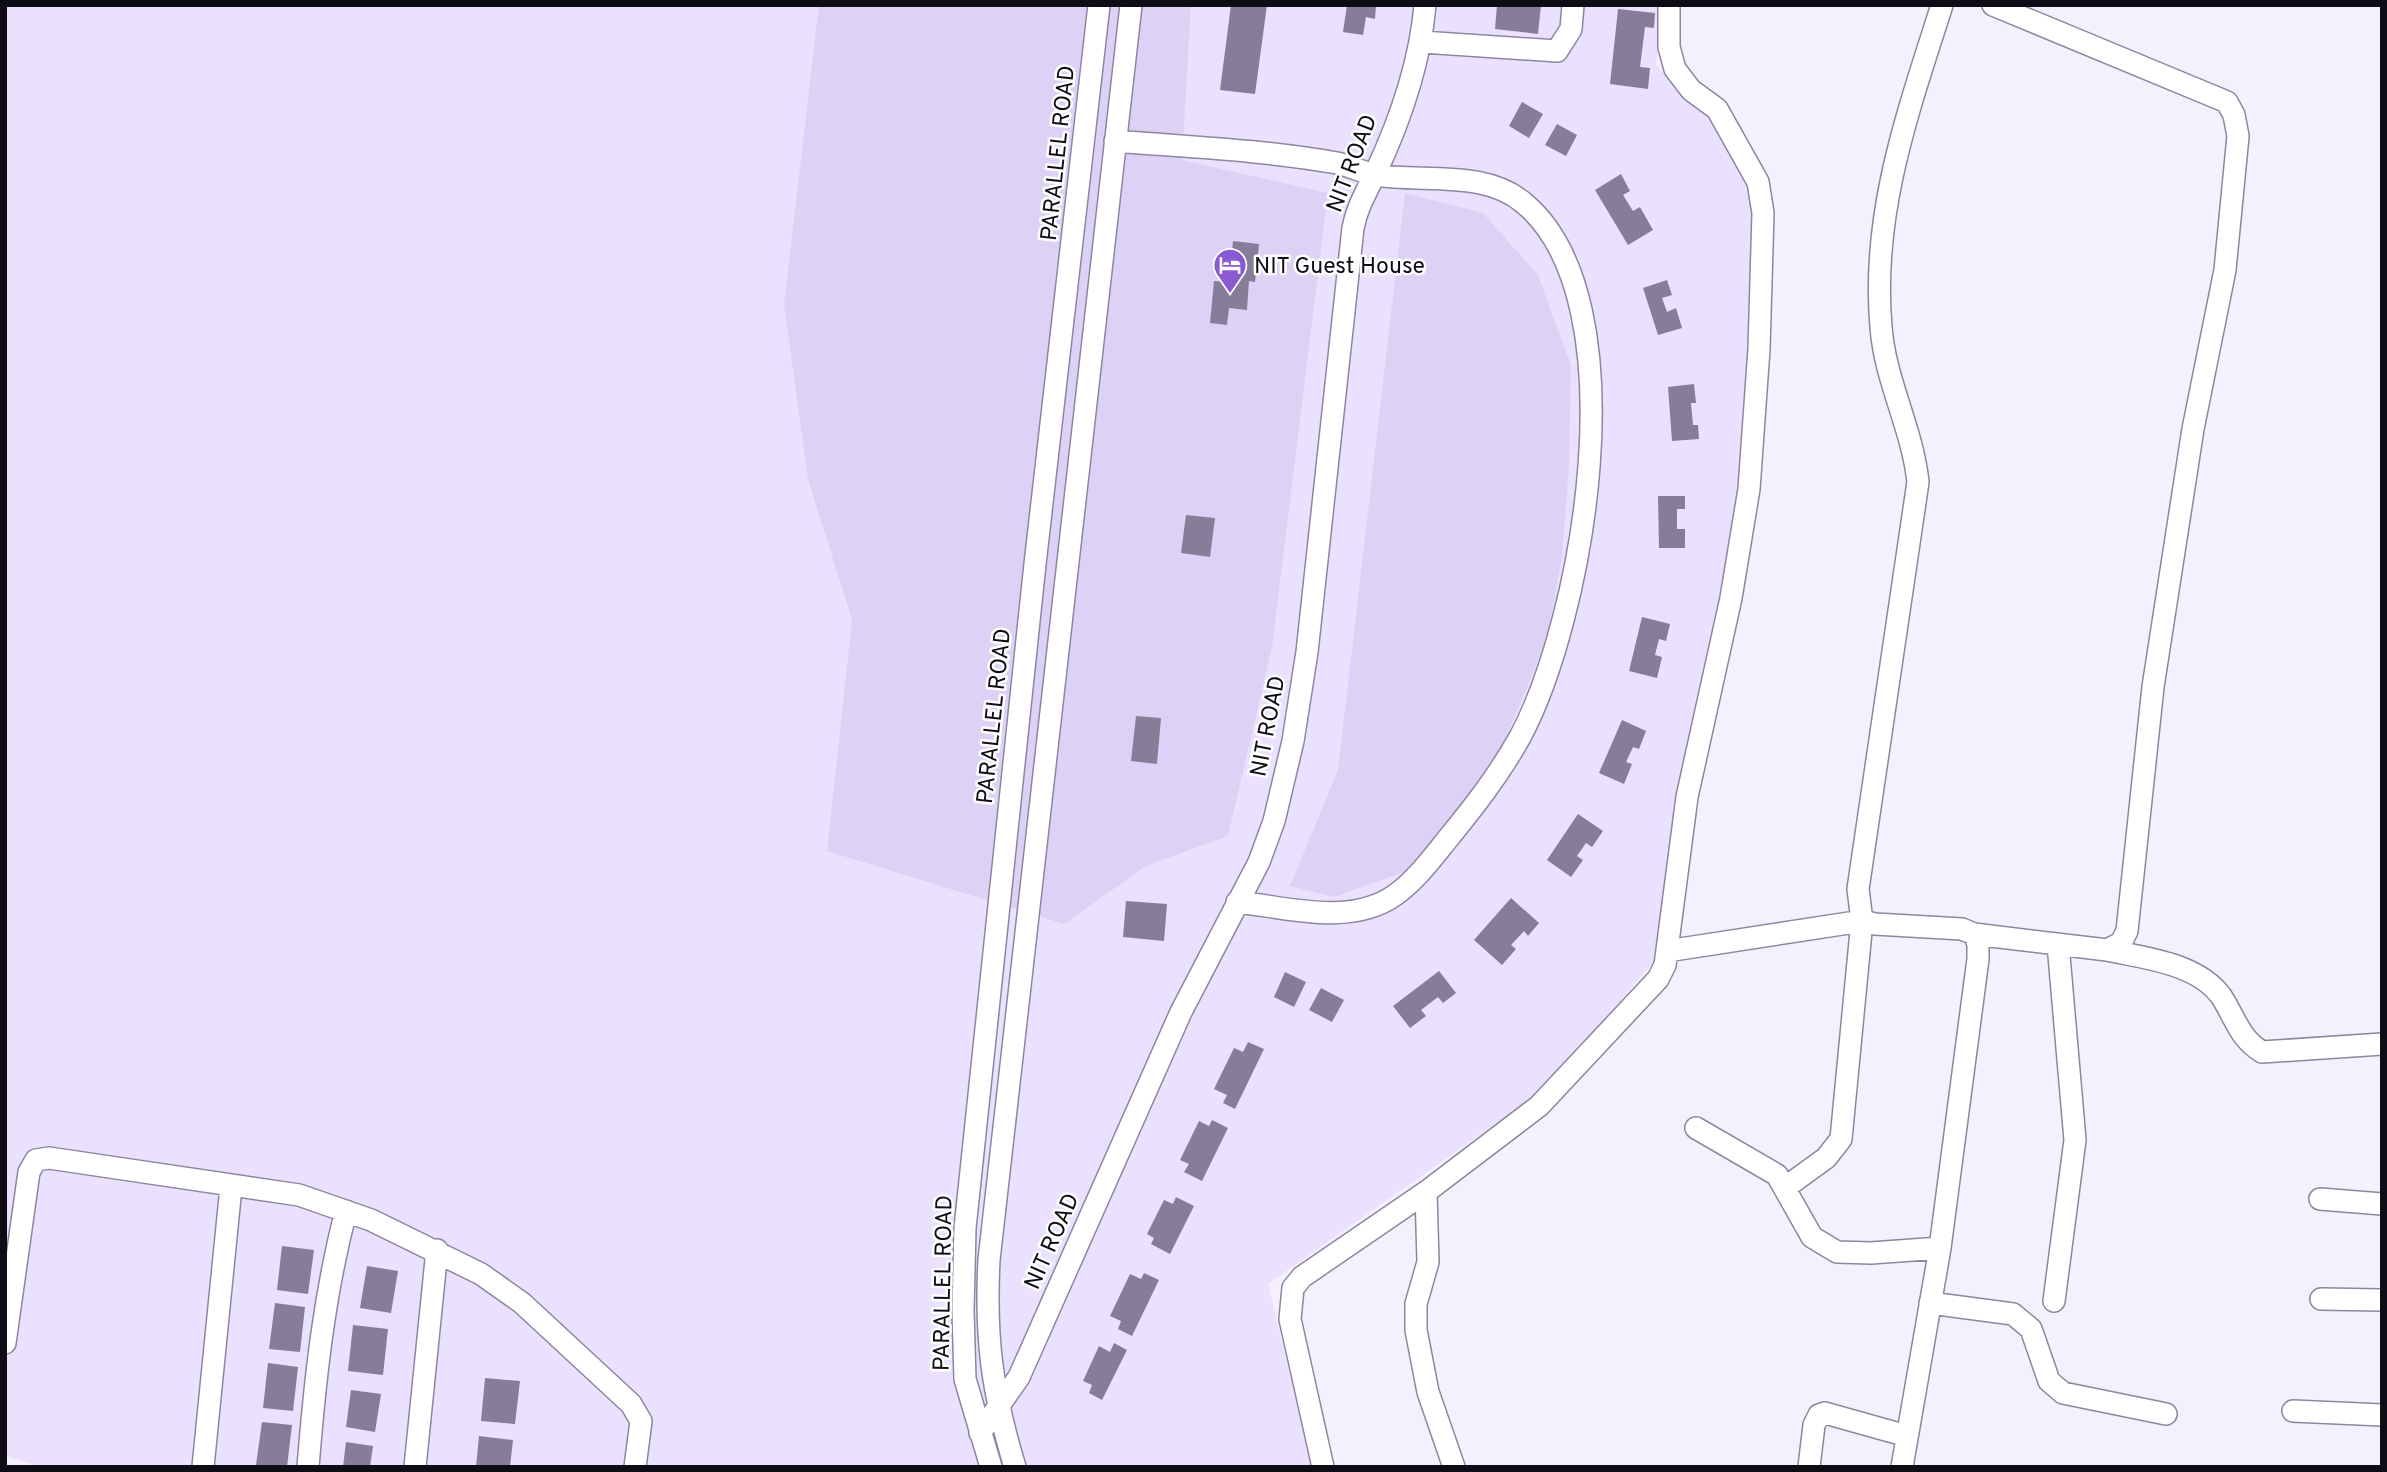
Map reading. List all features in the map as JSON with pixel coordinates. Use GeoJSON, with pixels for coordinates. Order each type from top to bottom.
{"type":"FeatureCollection","features":[{"type":"Feature","properties":{"kind":"street","name":"PARALLEL ROAD"},"geometry":{"type":"LineString","coordinates":[[980,1433],[965,1379],[965,1228],[1035,564],[1099,5]]}},
{"type":"Feature","properties":{"kind":"street","name":"PARALLEL ROAD"},"geometry":{"type":"LineString","coordinates":[[998,1410],[989,1363],[986,1317],[989,1260],[1131,5]]}},
{"type":"Feature","properties":{"kind":"street","name":"NIT ROAD"},"geometry":{"type":"LineString","coordinates":[[980,1433],[1019,1377],[1181,1012],[1259,862],[1274,821],[1293,741],[1307,652],[1353,228],[1358,204],[1375,175],[1412,79],[1422,42],[1425,5]]}},
{"type":"Feature","properties":{"kind":"street"},"geometry":{"type":"LineString","coordinates":[[1422,42],[1557,51],[1571,29],[1573,5]]}},
{"type":"Feature","properties":{"kind":"street"},"geometry":{"type":"LineString","coordinates":[[1323,1467],[1290,1319],[1293,1288],[1328,1258],[1426,1192],[1539,1106],[1658,979],[1665,965],[1686,797],[1731,598],[1749,489],[1759,349],[1763,213],[1758,182],[1717,109],[1691,90],[1675,69],[1669,47],[1669,5]]}},
{"type":"Feature","properties":{"kind":"street"},"geometry":{"type":"LineString","coordinates":[[1786,1187],[1826,1158],[1841,1139],[1862,921],[1858,889],[1918,482],[1910,432],[1886,364],[1881,326],[1881,240],[1890,175],[1942,5]]}},
{"type":"Feature","properties":{"kind":"street"},"geometry":{"type":"LineString","coordinates":[[1993,5],[2227,102],[2234,116],[2238,135],[2225,270],[2193,429],[2153,687],[2127,931],[2120,943],[2107,950]]}},
{"type":"Feature","properties":{"kind":"street"},"geometry":{"type":"LineString","coordinates":[[1115,141],[1276,154],[1341,164],[1375,175],[1474,182],[1503,190],[1524,202],[1559,247],[1577,297],[1588,348],[1592,421],[1582,527],[1564,616],[1542,687],[1520,736],[1480,799],[1426,866],[1392,898],[1366,909],[1337,913],[1237,902]]}},
{"type":"Feature","properties":{"kind":"street"},"geometry":{"type":"LineString","coordinates":[[1667,951],[1862,921],[1962,929],[1974,934],[2107,950],[2169,964],[2207,982],[2219,994],[2237,1028],[2250,1044],[2262,1052],[2382,1044]]}},
{"type":"Feature","properties":{"kind":"street"},"geometry":{"type":"LineString","coordinates":[[1902,1467],[1940,1248],[1978,959],[1978,944],[1974,934]]}},
{"type":"Feature","properties":{"kind":"street"},"geometry":{"type":"LineString","coordinates":[[2054,1301],[2075,1140],[2057,944]]}},
{"type":"Feature","properties":{"kind":"street"},"geometry":{"type":"LineString","coordinates":[[1696,1128],[1777,1175],[1812,1237],[1838,1252],[1871,1253],[1940,1248]]}},
{"type":"Feature","properties":{"kind":"street"},"geometry":{"type":"LineString","coordinates":[[5,1343],[29,1172],[36,1160],[49,1158],[299,1195],[346,1211],[437,1250],[481,1274],[522,1303],[631,1404],[641,1421],[635,1467]]}},
{"type":"Feature","properties":{"kind":"street"},"geometry":{"type":"LineString","coordinates":[[203,1467],[231,1187]]}},
{"type":"Feature","properties":{"kind":"street"},"geometry":{"type":"LineString","coordinates":[[1426,1192],[1428,1262],[1416,1304],[1416,1330],[1428,1392],[1454,1467]]}},
{"type":"Feature","properties":{"kind":"street"},"geometry":{"type":"LineString","coordinates":[[2320,1199],[2382,1204]]}},
{"type":"Feature","properties":{"kind":"street"},"geometry":{"type":"LineString","coordinates":[[308,1467],[330,1273],[346,1211]]}},
{"type":"Feature","properties":{"kind":"street"},"geometry":{"type":"LineString","coordinates":[[415,1467],[437,1250]]}},
{"type":"Feature","properties":{"kind":"street"},"geometry":{"type":"LineString","coordinates":[[2320,1299],[2382,1300]]}},
{"type":"Feature","properties":{"kind":"street"},"geometry":{"type":"LineString","coordinates":[[1930,1303],[2013,1314],[2031,1329],[2049,1381],[2063,1393],[2166,1414]]}},
{"type":"Feature","properties":{"kind":"street"},"geometry":{"type":"LineString","coordinates":[[998,1410],[1015,1467]]}},
{"type":"Feature","properties":{"kind":"street"},"geometry":{"type":"LineString","coordinates":[[2293,1411],[2382,1415]]}},
{"type":"Feature","properties":{"kind":"street"},"geometry":{"type":"LineString","coordinates":[[1809,1467],[1814,1425],[1819,1415],[1825,1413],[1907,1436]]}},
{"type":"Feature","properties":{"kind":"street"},"geometry":{"type":"LineString","coordinates":[[980,1433],[991,1467]]}},
{"type":"Feature","properties":{"kind":"shaded area"},"geometry":{"type":"Polygon","coordinates":[[[5,5],[1661,5],[1656,66],[1714,116],[1752,191],[1756,233],[1740,497],[1710,667],[1681,777],[1653,962],[1586,1042],[1532,1098],[1268,1284],[1312,1467],[41,1467],[5,1456],[5,5]]]}},
{"type":"Feature","properties":{"kind":"shaded area"},"geometry":{"type":"Polygon","coordinates":[[[819,5],[1191,5],[1182,160],[1328,193],[1272,647],[1228,836],[1146,866],[1064,924],[827,851],[852,620],[808,479],[784,304],[819,5]]]}},
{"type":"Feature","properties":{"kind":"shaded area"},"geometry":{"type":"Polygon","coordinates":[[[1405,193],[1483,213],[1538,275],[1571,365],[1569,467],[1562,556],[1547,640],[1502,746],[1457,811],[1406,871],[1334,897],[1290,886],[1338,770],[1405,193]]]}},
{"type":"Feature","properties":{"kind":"building"},"geometry":{"type":"Polygon","coordinates":[[[1231,5],[1267,5],[1255,94],[1220,90],[1231,5]]]}},
{"type":"Feature","properties":{"kind":"building"},"geometry":{"type":"Polygon","coordinates":[[[1347,5],[1376,5],[1375,19],[1366,17],[1363,35],[1343,32],[1347,5]]]}},
{"type":"Feature","properties":{"kind":"building"},"geometry":{"type":"Polygon","coordinates":[[[1497,5],[1541,5],[1538,34],[1495,29],[1497,5]]]}},
{"type":"Feature","properties":{"kind":"building"},"geometry":{"type":"Polygon","coordinates":[[[1618,9],[1655,13],[1654,28],[1645,27],[1640,67],[1650,68],[1648,89],[1610,84],[1618,9]]]}},
{"type":"Feature","properties":{"kind":"building"},"geometry":{"type":"Polygon","coordinates":[[[1522,102],[1543,114],[1529,138],[1509,126],[1522,102]]]}},
{"type":"Feature","properties":{"kind":"building"},"geometry":{"type":"Polygon","coordinates":[[[1557,124],[1577,135],[1566,156],[1545,145],[1557,124]]]}},
{"type":"Feature","properties":{"kind":"building"},"geometry":{"type":"Polygon","coordinates":[[[1621,174],[1630,191],[1623,195],[1633,211],[1640,207],[1653,230],[1628,245],[1595,190],[1621,174]]]}},
{"type":"Feature","properties":{"kind":"building","name":"NIT Guest House"},"geometry":{"type":"Polygon","coordinates":[[[1233,241],[1259,244],[1255,282],[1249,281],[1247,310],[1229,308],[1227,325],[1210,323],[1214,281],[1229,282],[1233,241]]]}},
{"type":"Feature","properties":{"kind":"building"},"geometry":{"type":"Polygon","coordinates":[[[1667,280],[1672,295],[1662,298],[1667,312],[1676,308],[1682,328],[1658,335],[1643,288],[1667,280]]]}},
{"type":"Feature","properties":{"kind":"building"},"geometry":{"type":"Polygon","coordinates":[[[1694,384],[1696,403],[1691,403],[1693,425],[1698,425],[1699,439],[1672,441],[1668,387],[1694,384]]]}},
{"type":"Feature","properties":{"kind":"building"},"geometry":{"type":"Polygon","coordinates":[[[1658,496],[1685,496],[1685,509],[1677,509],[1677,529],[1685,529],[1685,548],[1659,548],[1658,496]]]}},
{"type":"Feature","properties":{"kind":"building"},"geometry":{"type":"Polygon","coordinates":[[[1186,515],[1215,518],[1210,557],[1181,553],[1186,515]]]}},
{"type":"Feature","properties":{"kind":"building"},"geometry":{"type":"Polygon","coordinates":[[[1642,617],[1670,624],[1666,641],[1659,639],[1655,655],[1662,657],[1657,678],[1629,671],[1642,617]]]}},
{"type":"Feature","properties":{"kind":"building"},"geometry":{"type":"Polygon","coordinates":[[[1136,716],[1161,718],[1157,764],[1131,761],[1136,716]]]}},
{"type":"Feature","properties":{"kind":"building"},"geometry":{"type":"Polygon","coordinates":[[[1622,720],[1646,731],[1639,749],[1633,747],[1626,762],[1632,764],[1624,784],[1599,773],[1622,720]]]}},
{"type":"Feature","properties":{"kind":"building"},"geometry":{"type":"Polygon","coordinates":[[[1578,814],[1603,831],[1592,847],[1586,843],[1577,856],[1583,860],[1571,877],[1547,860],[1578,814]]]}},
{"type":"Feature","properties":{"kind":"building"},"geometry":{"type":"Polygon","coordinates":[[[1511,898],[1539,923],[1528,936],[1524,931],[1511,945],[1516,949],[1502,965],[1474,940],[1511,898]]]}},
{"type":"Feature","properties":{"kind":"building"},"geometry":{"type":"Polygon","coordinates":[[[1126,901],[1167,904],[1164,941],[1123,937],[1126,901]]]}},
{"type":"Feature","properties":{"kind":"building"},"geometry":{"type":"Polygon","coordinates":[[[1439,971],[1456,993],[1443,1003],[1438,997],[1421,1010],[1426,1016],[1410,1028],[1393,1006],[1439,971]]]}},
{"type":"Feature","properties":{"kind":"building"},"geometry":{"type":"Polygon","coordinates":[[[1285,972],[1306,982],[1294,1007],[1274,997],[1285,972]]]}},
{"type":"Feature","properties":{"kind":"building"},"geometry":{"type":"Polygon","coordinates":[[[1321,988],[1344,1000],[1332,1022],[1309,1010],[1321,988]]]}},
{"type":"Feature","properties":{"kind":"building"},"geometry":{"type":"Polygon","coordinates":[[[1248,1042],[1264,1049],[1235,1109],[1223,1103],[1227,1095],[1214,1089],[1234,1048],[1243,1052],[1248,1042]]]}},
{"type":"Feature","properties":{"kind":"building"},"geometry":{"type":"Polygon","coordinates":[[[1212,1120],[1228,1128],[1202,1181],[1184,1172],[1189,1164],[1180,1160],[1199,1121],[1209,1126],[1212,1120]]]}},
{"type":"Feature","properties":{"kind":"building"},"geometry":{"type":"Polygon","coordinates":[[[1176,1197],[1194,1206],[1170,1254],[1151,1244],[1154,1238],[1147,1234],[1164,1200],[1173,1204],[1176,1197]]]}},
{"type":"Feature","properties":{"kind":"building"},"geometry":{"type":"Polygon","coordinates":[[[282,1246],[314,1250],[308,1294],[277,1290],[282,1246]]]}},
{"type":"Feature","properties":{"kind":"building"},"geometry":{"type":"Polygon","coordinates":[[[367,1266],[398,1271],[391,1313],[360,1308],[367,1266]]]}},
{"type":"Feature","properties":{"kind":"building"},"geometry":{"type":"Polygon","coordinates":[[[1144,1273],[1159,1280],[1132,1336],[1118,1329],[1121,1321],[1110,1316],[1130,1274],[1141,1279],[1144,1273]]]}},
{"type":"Feature","properties":{"kind":"building"},"geometry":{"type":"Polygon","coordinates":[[[275,1303],[305,1307],[300,1352],[269,1349],[275,1303]]]}},
{"type":"Feature","properties":{"kind":"building"},"geometry":{"type":"Polygon","coordinates":[[[353,1325],[388,1329],[383,1375],[348,1371],[353,1325]]]}},
{"type":"Feature","properties":{"kind":"building"},"geometry":{"type":"Polygon","coordinates":[[[1114,1343],[1127,1350],[1102,1400],[1089,1393],[1092,1385],[1083,1381],[1099,1346],[1110,1352],[1114,1343]]]}},
{"type":"Feature","properties":{"kind":"building"},"geometry":{"type":"Polygon","coordinates":[[[268,1363],[298,1367],[293,1411],[263,1408],[268,1363]]]}},
{"type":"Feature","properties":{"kind":"building"},"geometry":{"type":"Polygon","coordinates":[[[485,1378],[520,1381],[515,1424],[481,1421],[485,1378]]]}},
{"type":"Feature","properties":{"kind":"building"},"geometry":{"type":"Polygon","coordinates":[[[351,1390],[381,1394],[375,1432],[346,1427],[351,1390]]]}},
{"type":"Feature","properties":{"kind":"building"},"geometry":{"type":"Polygon","coordinates":[[[262,1422],[292,1425],[287,1467],[256,1465],[262,1422]]]}},
{"type":"Feature","properties":{"kind":"building"},"geometry":{"type":"Polygon","coordinates":[[[479,1436],[513,1440],[510,1467],[476,1467],[479,1436]]]}},
{"type":"Feature","properties":{"kind":"building"},"geometry":{"type":"Polygon","coordinates":[[[346,1442],[373,1446],[370,1467],[343,1467],[346,1442]]]}},
{"type":"Feature","properties":{"kind":"place","name":"NIT Guest House"},"geometry":{"type":"Point","coordinates":[1230,295]}}]}
